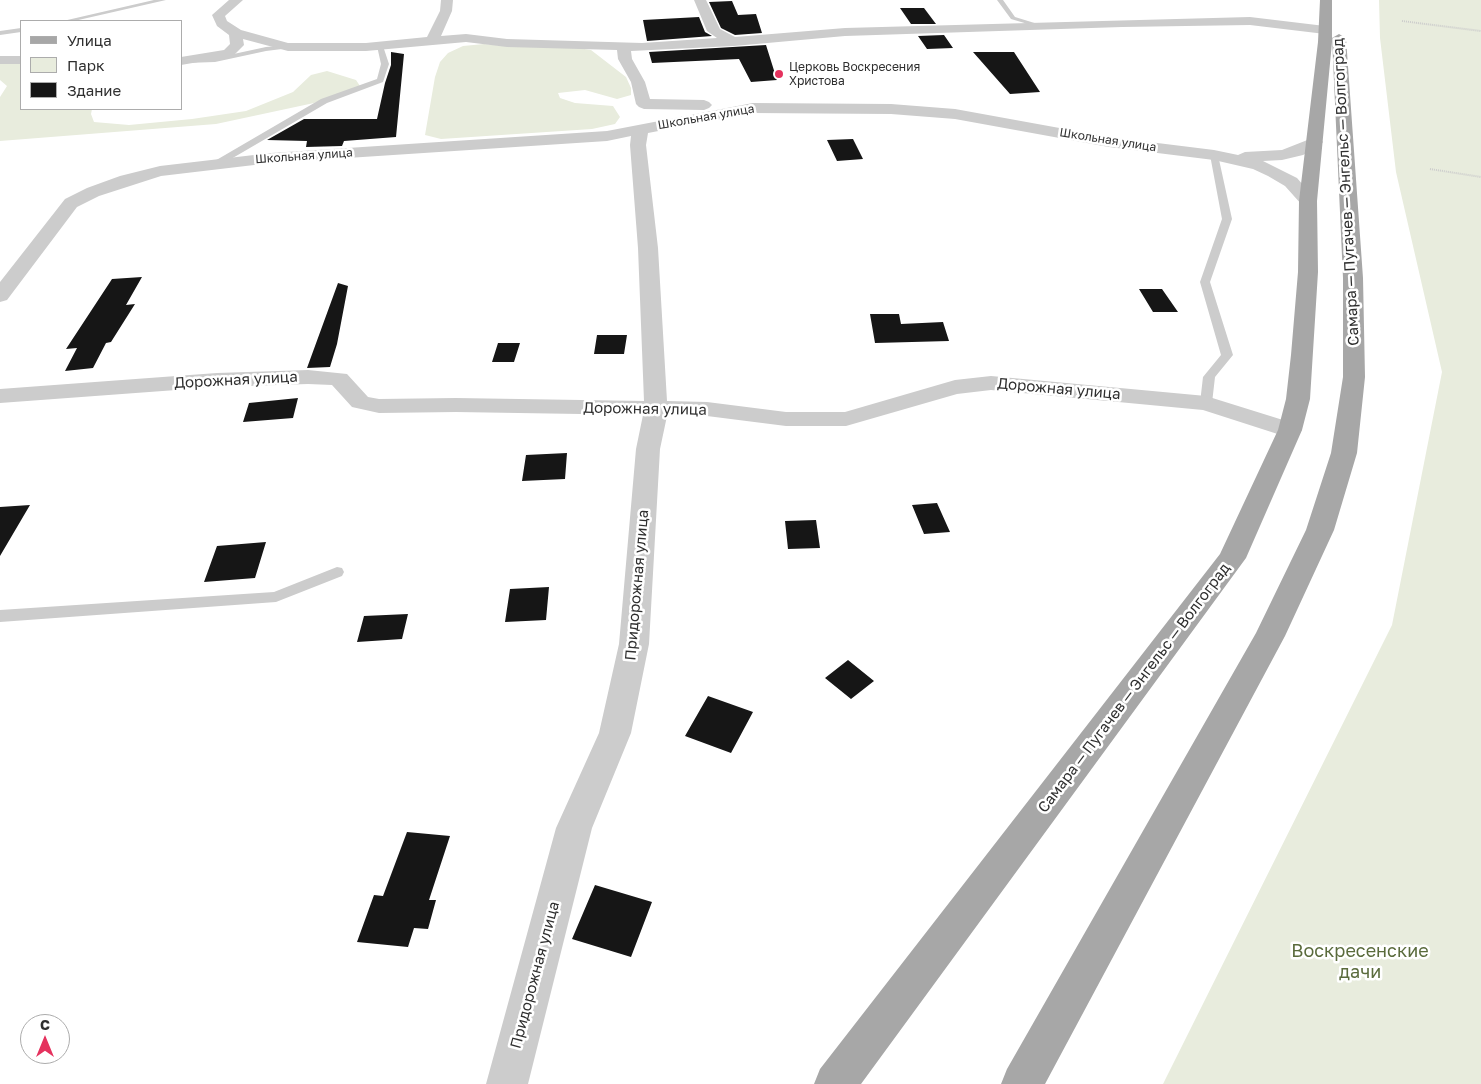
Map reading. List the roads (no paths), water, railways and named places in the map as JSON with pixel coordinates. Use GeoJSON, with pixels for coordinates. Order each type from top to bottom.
{"type":"FeatureCollection","features":[{"type":"Feature","properties":{"kind":"main road","name":"Самара — Пугачев — Энгельс — Волгоград"},"geometry":{"type":"LineString","coordinates":[[835,1084],[1232,558],[1290,430],[1298,399],[1302,355],[1308,272],[1308,201],[1325,30],[1326,0]]}},
{"type":"Feature","properties":{"kind":"main road","name":"Самара — Пугачев — Энгельс — Волгоград"},"geometry":{"type":"LineString","coordinates":[[1022,1084],[1270,636],[1320,530],[1344,453],[1354,377],[1353,278],[1339,44],[1340,0]]}},
{"type":"Feature","properties":{"kind":"street"},"geometry":{"type":"LineString","coordinates":[[236,0],[218,15],[222,23],[236,33],[288,47],[380,46],[466,38],[506,43],[623,46],[685,45],[845,32],[1038,25],[1250,21],[1325,30]]}},
{"type":"Feature","properties":{"kind":"street"},"geometry":{"type":"LineString","coordinates":[[433,40],[446,11],[446,0]]}},
{"type":"Feature","properties":{"kind":"street"},"geometry":{"type":"LineString","coordinates":[[700,0],[714,31],[734,42]]}},
{"type":"Feature","properties":{"kind":"street"},"geometry":{"type":"LineString","coordinates":[[182,61],[228,53],[238,45],[236,33]]}},
{"type":"Feature","properties":{"kind":"street"},"geometry":{"type":"LineString","coordinates":[[623,46],[625,59],[638,82],[644,104],[753,108]]}},
{"type":"Feature","properties":{"kind":"street"},"geometry":{"type":"LineString","coordinates":[[0,60],[20,60]]}},
{"type":"Feature","properties":{"kind":"street","name":"Школьная улица"},"geometry":{"type":"LineString","coordinates":[[0,296],[71,203],[93,192],[126,180],[160,171],[281,157],[607,136],[753,108],[891,109],[955,114],[1109,142],[1214,155],[1258,165],[1274,172],[1291,182],[1308,201]]}},
{"type":"Feature","properties":{"kind":"street","name":"Придорожная улица"},"geometry":{"type":"LineString","coordinates":[[507,1084],[574,828],[615,733],[634,644],[648,449],[656,409],[648,248],[638,144],[640,129]]}},
{"type":"Feature","properties":{"kind":"street"},"geometry":{"type":"LineString","coordinates":[[1214,155],[1247,157],[1282,155],[1297,151],[1314,142]]}},
{"type":"Feature","properties":{"kind":"street","name":"Дорожная улица"},"geometry":{"type":"LineString","coordinates":[[0,396],[217,380],[308,377],[339,379],[360,402],[379,406],[456,405],[707,409],[786,419],[846,419],[955,387],[992,383],[1206,403],[1290,430]]}},
{"type":"Feature","properties":{"kind":"lane"},"geometry":{"type":"LineString","coordinates":[[82,20],[163,0]]}},
{"type":"Feature","properties":{"kind":"lane"},"geometry":{"type":"LineString","coordinates":[[1000,0],[1013,18],[1038,25]]}},
{"type":"Feature","properties":{"kind":"lane"},"geometry":{"type":"LineString","coordinates":[[0,34],[20,30]]}},
{"type":"Feature","properties":{"kind":"lane"},"geometry":{"type":"LineString","coordinates":[[216,164],[324,101],[380,80],[385,64],[380,46]]}},
{"type":"Feature","properties":{"kind":"lane"},"geometry":{"type":"LineString","coordinates":[[182,61],[215,60],[266,49],[288,47]]}},
{"type":"Feature","properties":{"kind":"lane"},"geometry":{"type":"LineString","coordinates":[[1206,403],[1209,377],[1228,355],[1204,282],[1227,219],[1214,155]]}},
{"type":"Feature","properties":{"kind":"lane"},"geometry":{"type":"LineString","coordinates":[[0,616],[276,597],[337,572]]}},
{"type":"Feature","properties":{"kind":"place","name":"Церковь Воскресения Христова"},"geometry":{"type":"Point","coordinates":[779,74]}},
{"type":"Feature","properties":{"kind":"park label","name":"Воскресенские дачи"},"geometry":{"type":"Point","coordinates":[1360,961]}}]}
